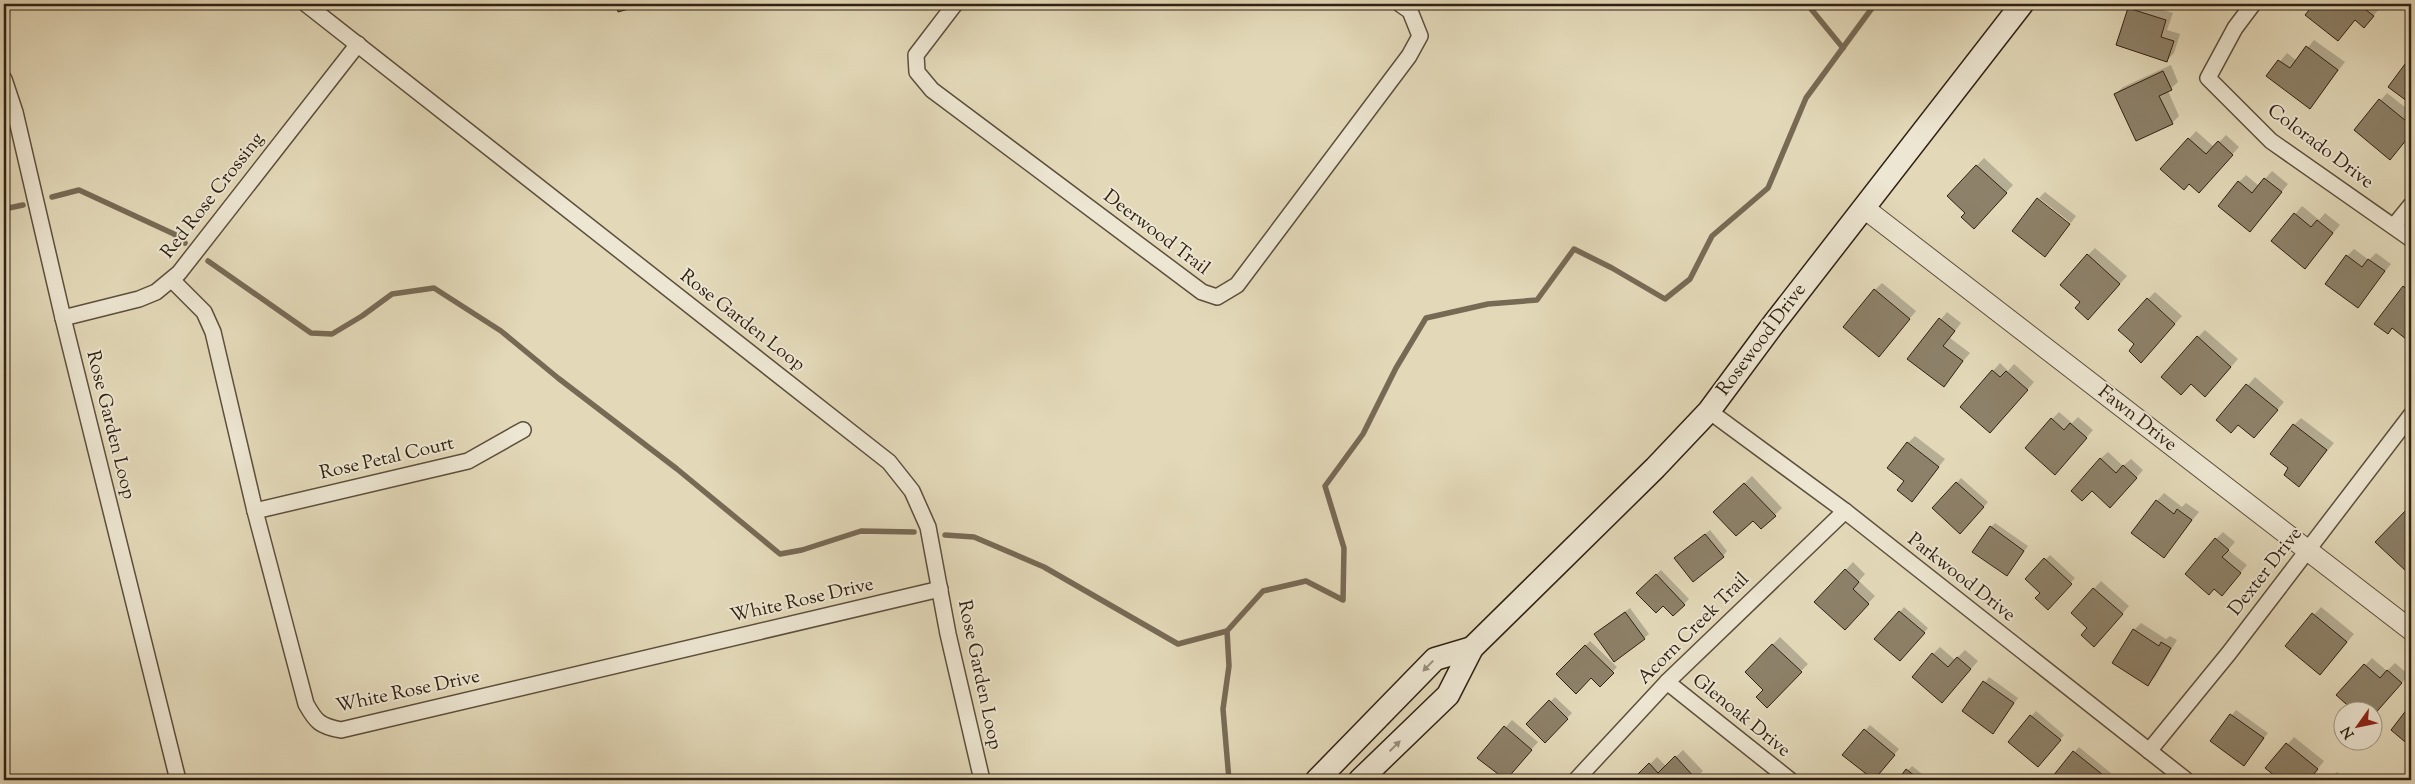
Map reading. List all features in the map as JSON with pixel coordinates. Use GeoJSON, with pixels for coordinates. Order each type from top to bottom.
{"type":"FeatureCollection","features":[{"type":"Feature","properties":{"kind":"main road","name":"Rosewood Drive"},"geometry":{"type":"LineString","coordinates":[[1360,780],[1448,696],[1472,648],[1655,468],[1709,411],[2022,4]]}},
{"type":"Feature","properties":{"kind":"main road","name":"Rosewood Drive"},"geometry":{"type":"LineString","coordinates":[[1317,780],[1436,659],[1472,648]]}},
{"type":"Feature","properties":{"kind":"street","name":"Rose Garden Loop"},"geometry":{"type":"LineString","coordinates":[[306,4],[889,462],[912,491],[928,527],[948,634],[982,780]]}},
{"type":"Feature","properties":{"kind":"street","name":"Deerwood Trail"},"geometry":{"type":"LineString","coordinates":[[955,4],[916,55],[917,72],[932,90],[1202,292],[1217,296],[1237,285],[1409,56],[1420,36],[1410,11],[1400,4]]}},
{"type":"Feature","properties":{"kind":"street","name":"Colorado Drive"},"geometry":{"type":"LineString","coordinates":[[2253,4],[2235,28],[2208,78],[2272,141],[2411,239]]}},
{"type":"Feature","properties":{"kind":"street","name":"Red Rose Crossing"},"geometry":{"type":"LineString","coordinates":[[62,318],[139,299],[156,292],[172,280],[358,44]]}},
{"type":"Feature","properties":{"kind":"street","name":"Rose Garden Loop"},"geometry":{"type":"LineString","coordinates":[[4,79],[16,112],[62,318],[178,780]]}},
{"type":"Feature","properties":{"kind":"street"},"geometry":{"type":"LineString","coordinates":[[2394,226],[2411,205]]}},
{"type":"Feature","properties":{"kind":"street","name":"Fawn Drive"},"geometry":{"type":"LineString","coordinates":[[1864,208],[2411,630]]}},
{"type":"Feature","properties":{"kind":"street","name":"White Rose Drive"},"geometry":{"type":"LineString","coordinates":[[172,280],[204,312],[213,332],[255,511],[306,704],[312,716],[323,727],[341,730],[940,589]]}},
{"type":"Feature","properties":{"kind":"street","name":"Parkwood Drive"},"geometry":{"type":"LineString","coordinates":[[1709,411],[1845,511],[2186,780]]}},
{"type":"Feature","properties":{"kind":"street","name":"Dexter Drive"},"geometry":{"type":"LineString","coordinates":[[2149,751],[2308,551],[2411,415]]}},
{"type":"Feature","properties":{"kind":"street","name":"Rose Petal Court"},"geometry":{"type":"LineString","coordinates":[[255,511],[468,461],[523,430]]}},
{"type":"Feature","properties":{"kind":"street","name":"Acorn Creek Trail"},"geometry":{"type":"LineString","coordinates":[[1576,780],[1667,682],[1845,511]]}},
{"type":"Feature","properties":{"kind":"street","name":"Glenoak Drive"},"geometry":{"type":"LineString","coordinates":[[1667,682],[1790,780]]}},
{"type":"Feature","properties":{"kind":"building"},"geometry":{"type":"Polygon","coordinates":[[[616,4],[647,4],[618,12],[616,4]]]}},
{"type":"Feature","properties":{"kind":"building"},"geometry":{"type":"Polygon","coordinates":[[[2314,4],[2325,9],[2329,4],[2358,4],[2374,16],[2364,28],[2355,20],[2338,41],[2305,15],[2314,4]]]}},
{"type":"Feature","properties":{"kind":"building"},"geometry":{"type":"Polygon","coordinates":[[[2128,8],[2166,20],[2161,37],[2174,41],[2167,62],[2116,45],[2128,8]]]}},
{"type":"Feature","properties":{"kind":"building"},"geometry":{"type":"Polygon","coordinates":[[[2306,46],[2338,70],[2310,109],[2266,76],[2278,60],[2290,68],[2306,46]]]}},
{"type":"Feature","properties":{"kind":"building"},"geometry":{"type":"Polygon","coordinates":[[[2411,56],[2411,104],[2388,87],[2411,56]]]}},
{"type":"Feature","properties":{"kind":"building"},"geometry":{"type":"Polygon","coordinates":[[[2163,71],[2172,90],[2159,96],[2173,124],[2136,141],[2114,94],[2163,71]]]}},
{"type":"Feature","properties":{"kind":"building"},"geometry":{"type":"Polygon","coordinates":[[[2379,99],[2411,125],[2411,134],[2390,160],[2354,130],[2379,99]]]}},
{"type":"Feature","properties":{"kind":"building"},"geometry":{"type":"Polygon","coordinates":[[[2188,138],[2206,154],[2218,141],[2233,155],[2199,193],[2189,184],[2184,190],[2160,169],[2188,138]]]}},
{"type":"Feature","properties":{"kind":"building"},"geometry":{"type":"Polygon","coordinates":[[[1976,165],[2007,193],[1974,229],[1961,217],[1965,213],[1947,196],[1976,165]]]}},
{"type":"Feature","properties":{"kind":"building"},"geometry":{"type":"Polygon","coordinates":[[[2264,178],[2282,192],[2250,232],[2218,206],[2238,181],[2252,193],[2264,178]]]}},
{"type":"Feature","properties":{"kind":"building"},"geometry":{"type":"Polygon","coordinates":[[[2037,198],[2070,224],[2045,257],[2012,231],[2037,198]]]}},
{"type":"Feature","properties":{"kind":"building"},"geometry":{"type":"Polygon","coordinates":[[[2294,213],[2311,227],[2317,220],[2333,233],[2305,269],[2271,241],[2294,213]]]}},
{"type":"Feature","properties":{"kind":"building"},"geometry":{"type":"Polygon","coordinates":[[[2087,254],[2120,284],[2088,320],[2075,308],[2080,302],[2060,285],[2087,254]]]}},
{"type":"Feature","properties":{"kind":"building"},"geometry":{"type":"Polygon","coordinates":[[[2346,255],[2362,267],[2368,259],[2385,271],[2358,308],[2325,284],[2346,255]]]}},
{"type":"Feature","properties":{"kind":"building"},"geometry":{"type":"Polygon","coordinates":[[[2403,286],[2411,293],[2411,343],[2392,328],[2388,334],[2374,324],[2403,286]]]}},
{"type":"Feature","properties":{"kind":"building"},"geometry":{"type":"Polygon","coordinates":[[[1874,289],[1910,319],[1879,357],[1843,327],[1874,289]]]}},
{"type":"Feature","properties":{"kind":"building"},"geometry":{"type":"Polygon","coordinates":[[[2147,298],[2175,324],[2141,363],[2129,351],[2134,344],[2118,330],[2147,298]]]}},
{"type":"Feature","properties":{"kind":"building"},"geometry":{"type":"Polygon","coordinates":[[[1939,318],[1955,331],[1943,346],[1963,361],[1944,387],[1907,359],[1939,318]]]}},
{"type":"Feature","properties":{"kind":"building"},"geometry":{"type":"Polygon","coordinates":[[[2197,336],[2231,367],[2205,397],[2191,384],[2181,395],[2161,377],[2197,336]]]}},
{"type":"Feature","properties":{"kind":"building"},"geometry":{"type":"Polygon","coordinates":[[[1992,370],[2000,377],[2006,371],[2028,390],[1990,433],[1960,407],[1992,370]]]}},
{"type":"Feature","properties":{"kind":"building"},"geometry":{"type":"Polygon","coordinates":[[[2246,384],[2278,410],[2254,438],[2238,425],[2231,433],[2216,420],[2246,384]]]}},
{"type":"Feature","properties":{"kind":"building"},"geometry":{"type":"Polygon","coordinates":[[[2051,418],[2064,430],[2070,423],[2087,438],[2055,475],[2025,448],[2051,418]]]}},
{"type":"Feature","properties":{"kind":"building"},"geometry":{"type":"Polygon","coordinates":[[[2293,424],[2327,450],[2299,487],[2284,475],[2288,468],[2270,454],[2293,424]]]}},
{"type":"Feature","properties":{"kind":"building"},"geometry":{"type":"Polygon","coordinates":[[[1907,442],[1939,467],[1912,502],[1897,490],[1904,481],[1887,468],[1907,442]]]}},
{"type":"Feature","properties":{"kind":"building"},"geometry":{"type":"Polygon","coordinates":[[[2100,458],[2116,473],[2123,465],[2137,478],[2110,508],[2092,491],[2082,501],[2071,491],[2100,458]]]}},
{"type":"Feature","properties":{"kind":"building"},"geometry":{"type":"Polygon","coordinates":[[[1956,482],[1984,507],[1960,534],[1932,508],[1956,482]]]}},
{"type":"Feature","properties":{"kind":"building"},"geometry":{"type":"Polygon","coordinates":[[[1744,483],[1776,516],[1761,529],[1753,521],[1736,536],[1713,512],[1744,483]]]}},
{"type":"Feature","properties":{"kind":"building"},"geometry":{"type":"Polygon","coordinates":[[[2156,500],[2174,514],[2177,509],[2192,520],[2164,558],[2131,533],[2156,500]]]}},
{"type":"Feature","properties":{"kind":"building"},"geometry":{"type":"Polygon","coordinates":[[[2410,506],[2411,567],[2407,572],[2375,542],[2410,506]]]}},
{"type":"Feature","properties":{"kind":"building"},"geometry":{"type":"Polygon","coordinates":[[[1990,526],[2024,551],[2007,576],[1972,552],[1990,526]]]}},
{"type":"Feature","properties":{"kind":"building"},"geometry":{"type":"Polygon","coordinates":[[[1705,534],[1724,557],[1693,582],[1674,558],[1705,534]]]}},
{"type":"Feature","properties":{"kind":"building"},"geometry":{"type":"Polygon","coordinates":[[[2215,538],[2229,550],[2222,557],[2241,573],[2222,596],[2214,589],[2209,595],[2185,574],[2215,538]]]}},
{"type":"Feature","properties":{"kind":"building"},"geometry":{"type":"Polygon","coordinates":[[[2044,558],[2072,584],[2048,610],[2035,598],[2040,593],[2025,579],[2044,558]]]}},
{"type":"Feature","properties":{"kind":"building"},"geometry":{"type":"Polygon","coordinates":[[[1845,569],[1859,582],[1853,589],[1869,604],[1845,630],[1814,602],[1845,569]]]}},
{"type":"Feature","properties":{"kind":"building"},"geometry":{"type":"Polygon","coordinates":[[[1656,574],[1685,605],[1673,616],[1663,606],[1656,613],[1636,593],[1656,574]]]}},
{"type":"Feature","properties":{"kind":"building"},"geometry":{"type":"Polygon","coordinates":[[[2093,588],[2123,614],[2094,647],[2081,635],[2087,628],[2071,613],[2093,588]]]}},
{"type":"Feature","properties":{"kind":"building"},"geometry":{"type":"Polygon","coordinates":[[[1899,611],[1925,633],[1900,661],[1874,639],[1899,611]]]}},
{"type":"Feature","properties":{"kind":"building"},"geometry":{"type":"Polygon","coordinates":[[[1625,612],[1645,639],[1614,662],[1594,634],[1625,612]]]}},
{"type":"Feature","properties":{"kind":"building"},"geometry":{"type":"Polygon","coordinates":[[[2312,613],[2347,642],[2320,675],[2285,646],[2312,613]]]}},
{"type":"Feature","properties":{"kind":"building"},"geometry":{"type":"Polygon","coordinates":[[[2133,629],[2159,646],[2161,642],[2171,648],[2148,686],[2112,663],[2133,629]]]}},
{"type":"Feature","properties":{"kind":"building"},"geometry":{"type":"Polygon","coordinates":[[[1772,644],[1802,672],[1767,708],[1756,697],[1763,690],[1745,672],[1772,644]]]}},
{"type":"Feature","properties":{"kind":"building"},"geometry":{"type":"Polygon","coordinates":[[[1585,645],[1614,673],[1600,687],[1591,678],[1576,694],[1556,674],[1585,645]]]}},
{"type":"Feature","properties":{"kind":"building"},"geometry":{"type":"Polygon","coordinates":[[[1932,653],[1948,667],[1957,657],[1971,669],[1942,703],[1912,677],[1932,653]]]}},
{"type":"Feature","properties":{"kind":"building"},"geometry":{"type":"Polygon","coordinates":[[[2364,664],[2380,678],[2387,670],[2402,683],[2382,706],[2382,702],[2344,702],[2336,695],[2364,664]]]}},
{"type":"Feature","properties":{"kind":"building"},"geometry":{"type":"Polygon","coordinates":[[[1983,681],[2014,703],[1993,734],[1962,711],[1983,681]]]}},
{"type":"Feature","properties":{"kind":"building"},"geometry":{"type":"Polygon","coordinates":[[[1549,700],[1568,719],[1545,743],[1526,724],[1549,700]]]}},
{"type":"Feature","properties":{"kind":"building"},"geometry":{"type":"Polygon","coordinates":[[[2411,704],[2411,747],[2391,730],[2411,704]]]}},
{"type":"Feature","properties":{"kind":"building"},"geometry":{"type":"Polygon","coordinates":[[[2230,714],[2264,738],[2244,766],[2210,741],[2230,714]]]}},
{"type":"Feature","properties":{"kind":"building"},"geometry":{"type":"Polygon","coordinates":[[[2030,715],[2061,740],[2038,767],[2008,742],[2030,715]]]}},
{"type":"Feature","properties":{"kind":"building"},"geometry":{"type":"Polygon","coordinates":[[[1504,726],[1532,750],[1506,780],[1477,758],[1504,726]]]}},
{"type":"Feature","properties":{"kind":"building"},"geometry":{"type":"Polygon","coordinates":[[[1864,729],[1895,755],[1874,780],[1842,755],[1864,729]]]}},
{"type":"Feature","properties":{"kind":"building"},"geometry":{"type":"Polygon","coordinates":[[[2286,743],[2318,769],[2309,780],[2280,780],[2265,768],[2286,743]]]}},
{"type":"Feature","properties":{"kind":"building"},"geometry":{"type":"Polygon","coordinates":[[[2073,751],[2108,779],[2059,780],[2053,776],[2073,751]]]}},
{"type":"Feature","properties":{"kind":"building"},"geometry":{"type":"Polygon","coordinates":[[[1675,756],[1695,780],[1638,780],[1635,777],[1649,763],[1658,773],[1675,756]]]}},
{"type":"Feature","properties":{"kind":"building"},"geometry":{"type":"Polygon","coordinates":[[[1906,769],[1920,780],[1898,780],[1906,769]]]}},
{"type":"Feature","properties":{"kind":"waterway"},"geometry":{"type":"LineString","coordinates":[[1807,4],[1843,48]]}},
{"type":"Feature","properties":{"kind":"waterway"},"geometry":{"type":"LineString","coordinates":[[1229,780],[1223,709],[1229,666],[1227,631],[1263,591],[1306,581],[1343,600],[1344,548],[1325,486],[1363,434],[1396,368],[1426,318],[1488,304],[1537,300],[1574,249],[1612,268],[1665,299],[1690,279],[1712,236],[1768,188],[1806,98],[1875,4]]}},
{"type":"Feature","properties":{"kind":"waterway"},"geometry":{"type":"LineString","coordinates":[[52,197],[79,190],[174,234],[185,243]]}},
{"type":"Feature","properties":{"kind":"waterway"},"geometry":{"type":"LineString","coordinates":[[4,209],[23,205]]}},
{"type":"Feature","properties":{"kind":"waterway"},"geometry":{"type":"LineString","coordinates":[[208,261],[311,333],[332,334],[362,316],[392,294],[434,288],[501,331],[558,378],[677,469],[780,554],[802,550],[861,531],[914,532]]}},
{"type":"Feature","properties":{"kind":"waterway"},"geometry":{"type":"LineString","coordinates":[[945,535],[974,537],[1044,567],[1178,644],[1227,631]]}}]}
